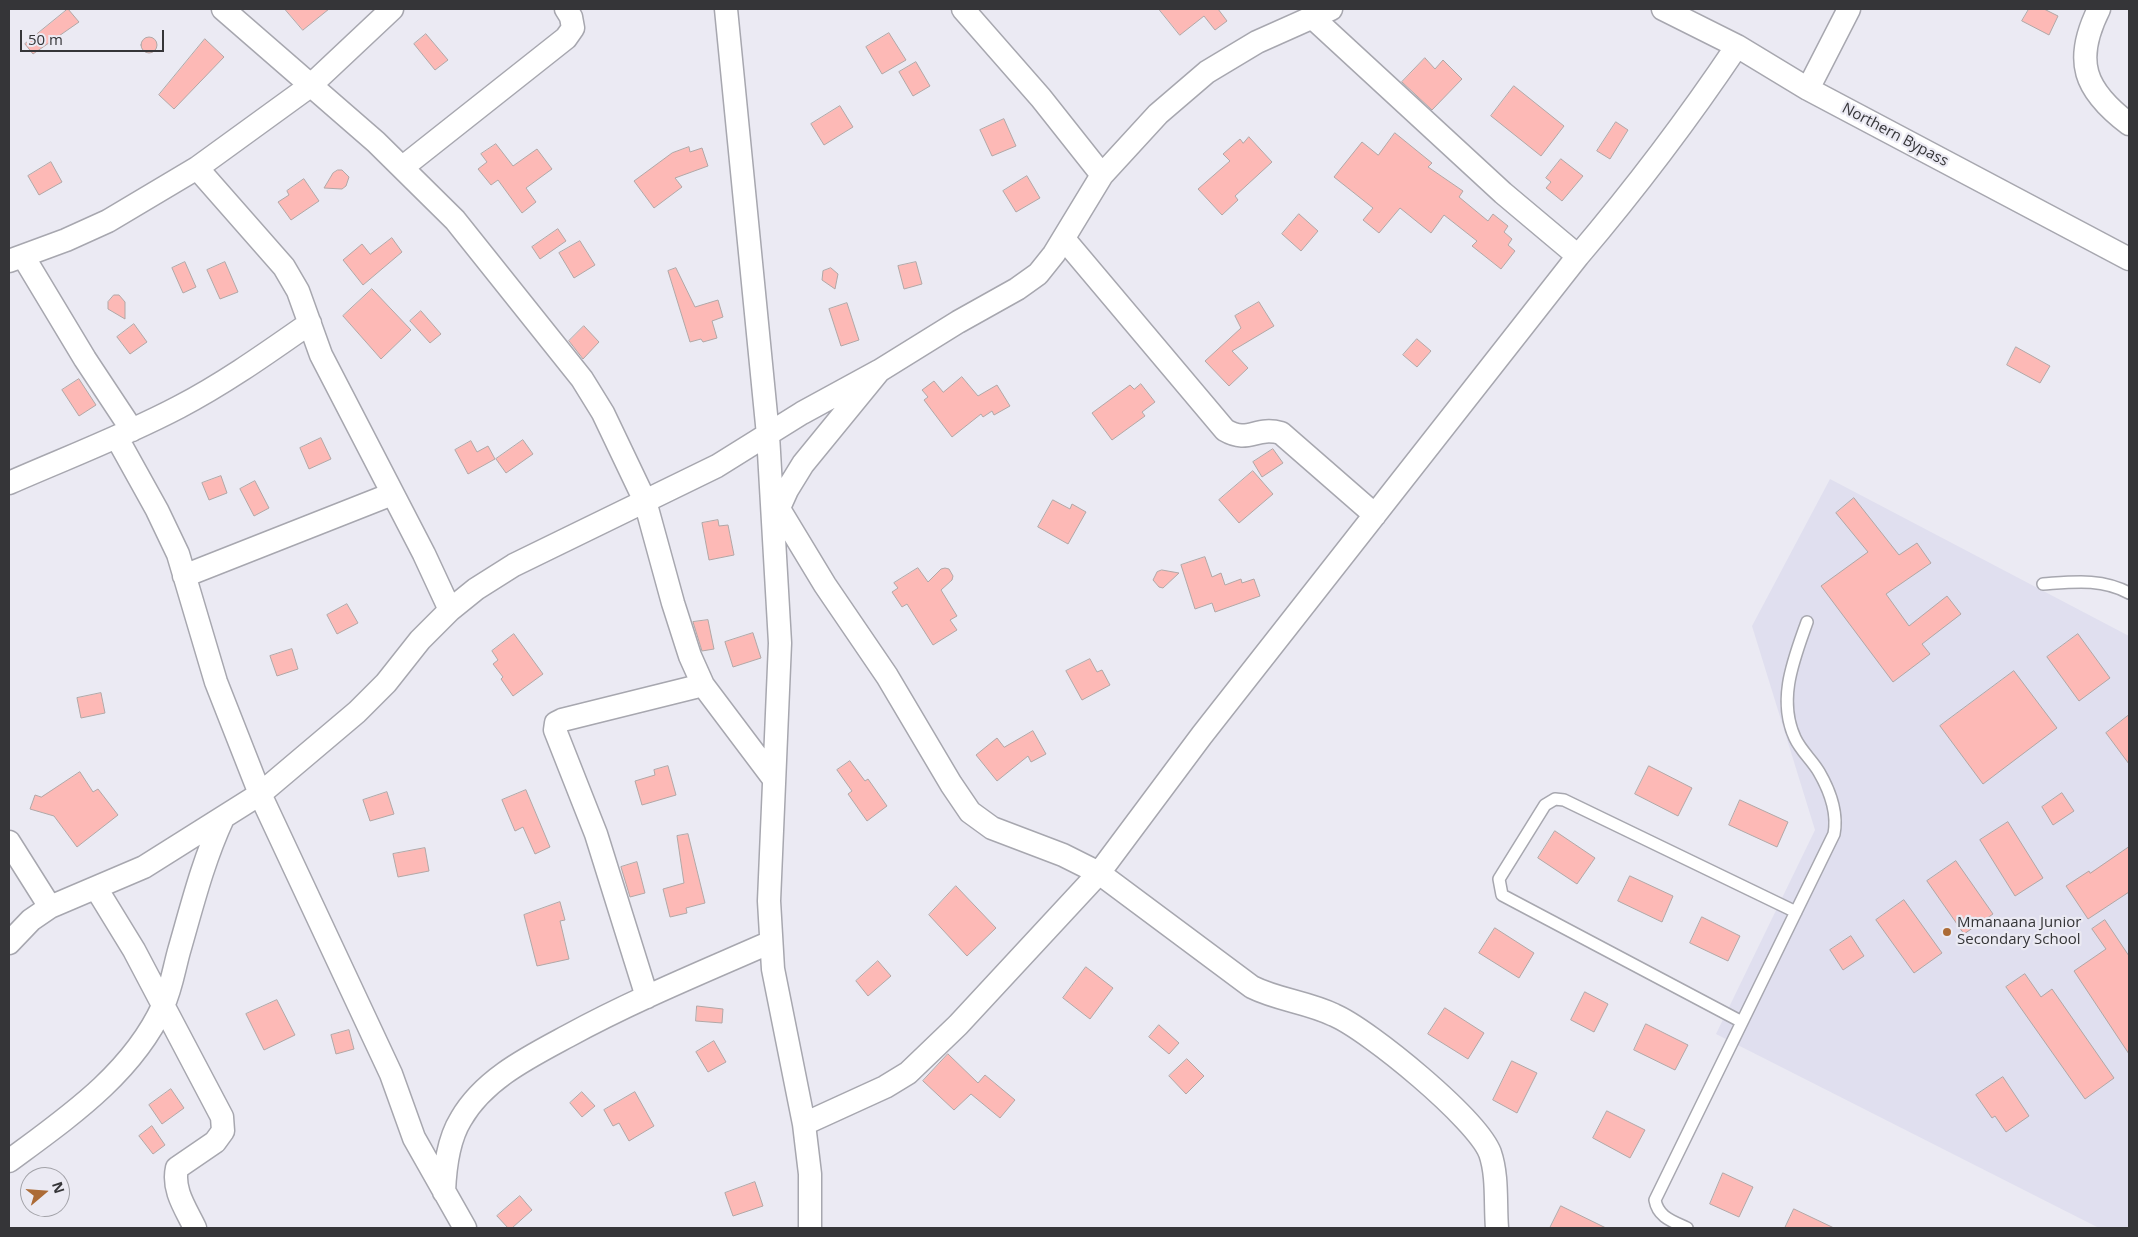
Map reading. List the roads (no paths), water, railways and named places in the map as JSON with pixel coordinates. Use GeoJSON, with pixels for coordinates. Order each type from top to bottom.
{"type":"FeatureCollection","features":[{"type":"Feature","properties":{"kind":"street"},"geometry":{"type":"LineString","coordinates":[[223,9],[402,167],[455,220],[582,379],[604,413],[644,501],[673,603],[690,656],[703,685],[773,778]]}},
{"type":"Feature","properties":{"kind":"street"},"geometry":{"type":"LineString","coordinates":[[392,9],[310,86],[197,168],[108,222],[16,258],[85,359],[124,434],[178,554],[216,682],[260,794],[391,1074],[414,1138],[465,1228]]}},
{"type":"Feature","properties":{"kind":"street"},"geometry":{"type":"LineString","coordinates":[[402,167],[566,38],[573,28],[571,17],[566,9]]}},
{"type":"Feature","properties":{"kind":"street"},"geometry":{"type":"LineString","coordinates":[[726,9],[775,517],[780,643],[773,778],[771,942],[773,969],[804,1124],[810,1174],[810,1228]]}},
{"type":"Feature","properties":{"kind":"street"},"geometry":{"type":"LineString","coordinates":[[963,9],[1040,98],[1102,175]]}},
{"type":"Feature","properties":{"kind":"street","name":"Northern Bypass"},"geometry":{"type":"LineString","coordinates":[[1663,9],[1737,46],[1808,89],[2129,259]]}},
{"type":"Feature","properties":{"kind":"street"},"geometry":{"type":"LineString","coordinates":[[1808,89],[1850,9]]}},
{"type":"Feature","properties":{"kind":"street"},"geometry":{"type":"LineString","coordinates":[[2099,9],[2089,28],[2084,50],[2085,69],[2094,90],[2108,108],[2129,124]]}},
{"type":"Feature","properties":{"kind":"street"},"geometry":{"type":"LineString","coordinates":[[9,943],[31,920],[50,907],[144,867],[260,794],[357,712],[386,682],[420,640],[450,610],[476,589],[514,565],[644,501],[674,489],[717,466],[839,391],[879,371],[943,331],[1017,289],[1038,274],[1064,239],[1102,175],[1158,114],[1207,72],[1257,42],[1321,13],[1489,180],[1578,256]]}},
{"type":"Feature","properties":{"kind":"street"},"geometry":{"type":"LineString","coordinates":[[804,1124],[885,1087],[908,1073],[958,1025],[1099,873],[1202,735],[1578,256],[1620,207],[1687,119],[1737,46]]}},
{"type":"Feature","properties":{"kind":"street"},"geometry":{"type":"LineString","coordinates":[[197,168],[284,267],[298,291],[321,356],[424,554],[450,610]]}},
{"type":"Feature","properties":{"kind":"street"},"geometry":{"type":"LineString","coordinates":[[1064,239],[1225,430],[1236,437],[1246,437],[1258,431],[1269,430],[1281,433],[1375,515]]}},
{"type":"Feature","properties":{"kind":"street"},"geometry":{"type":"LineString","coordinates":[[9,482],[124,434],[179,407],[245,369],[310,323]]}},
{"type":"Feature","properties":{"kind":"street"},"geometry":{"type":"LineString","coordinates":[[775,517],[803,464],[879,371]]}},
{"type":"Feature","properties":{"kind":"street"},"geometry":{"type":"LineString","coordinates":[[184,576],[392,494]]}},
{"type":"Feature","properties":{"kind":"street"},"geometry":{"type":"LineString","coordinates":[[775,517],[825,585],[887,676],[950,784],[970,812],[992,828],[1063,855],[1099,873],[1252,987],[1272,997],[1314,1006],[1337,1016],[1367,1034],[1404,1064],[1479,1133],[1489,1150],[1494,1167],[1497,1228]]}},
{"type":"Feature","properties":{"kind":"street"},"geometry":{"type":"LineString","coordinates":[[647,996],[596,834],[555,730],[556,723],[703,685]]}},
{"type":"Feature","properties":{"kind":"street"},"geometry":{"type":"LineString","coordinates":[[9,1161],[78,1109],[123,1067],[150,1031],[163,1006],[208,851],[224,817]]}},
{"type":"Feature","properties":{"kind":"street"},"geometry":{"type":"LineString","coordinates":[[9,842],[50,907]]}},
{"type":"Feature","properties":{"kind":"street"},"geometry":{"type":"LineString","coordinates":[[96,888],[134,950],[222,1117],[223,1131],[215,1142],[177,1168],[174,1179],[177,1192],[195,1228]]}},
{"type":"Feature","properties":{"kind":"street"},"geometry":{"type":"LineString","coordinates":[[444,1192],[447,1153],[460,1119],[480,1094],[507,1071],[535,1054],[647,996],[771,942]]}},
{"type":"Feature","properties":{"kind":"lane"},"geometry":{"type":"LineString","coordinates":[[2042,584],[2087,581],[2115,586],[2129,593]]}},
{"type":"Feature","properties":{"kind":"lane"},"geometry":{"type":"LineString","coordinates":[[1687,1228],[1663,1216],[1656,1209],[1655,1200],[1834,834],[1837,821],[1832,802],[1819,771],[1802,752],[1794,736],[1789,717],[1787,690],[1792,665],[1807,622]]}},
{"type":"Feature","properties":{"kind":"lane"},"geometry":{"type":"LineString","coordinates":[[1742,1022],[1502,895],[1499,879],[1545,805],[1555,799],[1564,800],[1796,912]]}},
{"type":"Feature","properties":{"kind":"place","name":"Mmanaana Junior Secondary School"},"geometry":{"type":"Point","coordinates":[1947,932]}}]}
